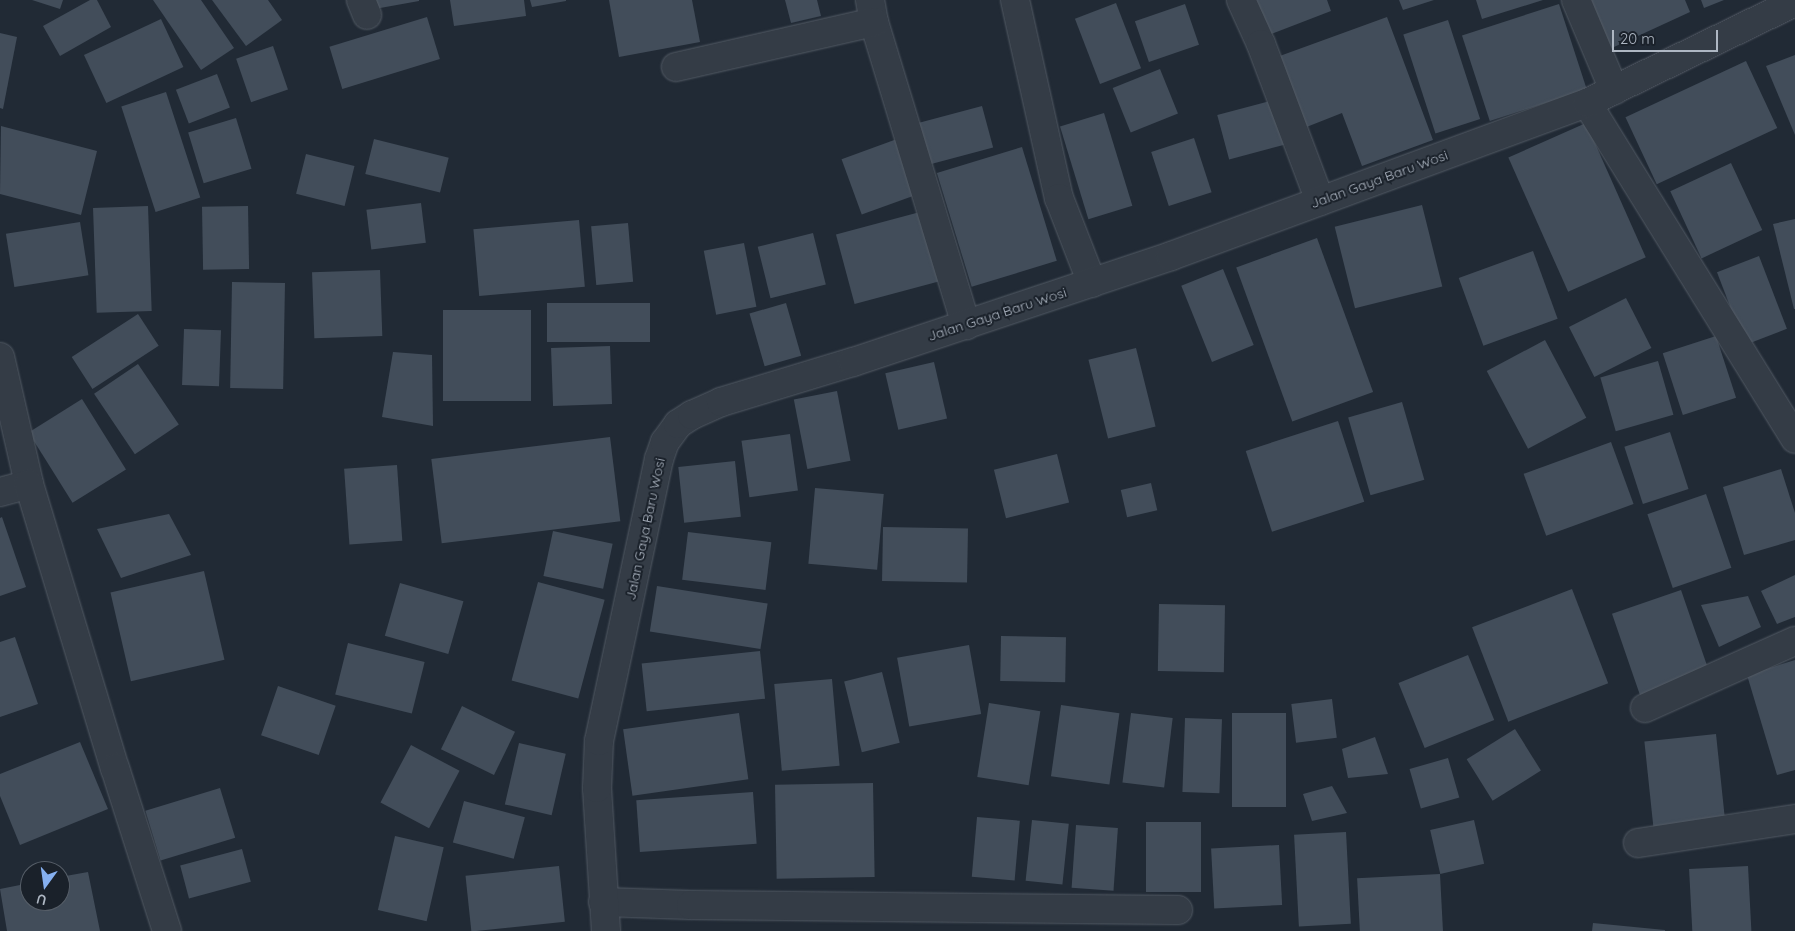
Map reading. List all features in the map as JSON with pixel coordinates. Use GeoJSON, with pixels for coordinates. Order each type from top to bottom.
{"type":"FeatureCollection","features":[{"type":"Feature","properties":{"kind":"street"},"geometry":{"type":"LineString","coordinates":[[1014,0],[1059,198],[1092,283]]}},
{"type":"Feature","properties":{"kind":"street"},"geometry":{"type":"LineString","coordinates":[[1241,0],[1261,44],[1320,201]]}},
{"type":"Feature","properties":{"kind":"street"},"geometry":{"type":"LineString","coordinates":[[1576,0],[1614,90]]}},
{"type":"Feature","properties":{"kind":"street","name":"Jalan Gaya Baru Wosi"},"geometry":{"type":"LineString","coordinates":[[606,931],[596,766],[599,741],[659,460],[665,442],[678,424],[709,406],[853,362],[1092,283],[1587,103],[1795,2]]}},
{"type":"Feature","properties":{"kind":"street"},"geometry":{"type":"LineString","coordinates":[[676,67],[872,11],[966,325]]}},
{"type":"Feature","properties":{"kind":"street"},"geometry":{"type":"LineString","coordinates":[[1587,103],[1795,439]]}},
{"type":"Feature","properties":{"kind":"street"},"geometry":{"type":"LineString","coordinates":[[0,357],[29,484],[115,768],[167,931]]}},
{"type":"Feature","properties":{"kind":"street"},"geometry":{"type":"LineString","coordinates":[[0,492],[29,484]]}},
{"type":"Feature","properties":{"kind":"street"},"geometry":{"type":"LineString","coordinates":[[1645,708],[1795,641]]}},
{"type":"Feature","properties":{"kind":"street"},"geometry":{"type":"LineString","coordinates":[[1638,843],[1795,819]]}},
{"type":"Feature","properties":{"kind":"street"},"geometry":{"type":"LineString","coordinates":[[603,902],[691,905],[1178,910]]}},
{"type":"Feature","properties":{"kind":"building"},"geometry":{"type":"Polygon","coordinates":[[[32,0],[63,0],[60,9],[32,0]]]}},
{"type":"Feature","properties":{"kind":"building"},"geometry":{"type":"Polygon","coordinates":[[[90,0],[97,0],[111,27],[60,56],[43,26],[90,0]]]}},
{"type":"Feature","properties":{"kind":"building"},"geometry":{"type":"Polygon","coordinates":[[[153,0],[201,0],[234,48],[201,70],[153,0]]]}},
{"type":"Feature","properties":{"kind":"building"},"geometry":{"type":"Polygon","coordinates":[[[212,0],[268,0],[282,20],[246,46],[212,0]]]}},
{"type":"Feature","properties":{"kind":"building"},"geometry":{"type":"Polygon","coordinates":[[[367,0],[419,0],[419,1],[369,10],[367,0]]]}},
{"type":"Feature","properties":{"kind":"building"},"geometry":{"type":"Polygon","coordinates":[[[450,0],[524,0],[526,16],[454,26],[450,0]]]}},
{"type":"Feature","properties":{"kind":"building"},"geometry":{"type":"Polygon","coordinates":[[[530,0],[566,0],[566,1],[532,7],[530,0]]]}},
{"type":"Feature","properties":{"kind":"building"},"geometry":{"type":"Polygon","coordinates":[[[609,0],[692,0],[700,42],[619,57],[609,0]]]}},
{"type":"Feature","properties":{"kind":"building"},"geometry":{"type":"Polygon","coordinates":[[[785,0],[817,0],[821,16],[791,23],[785,0]]]}},
{"type":"Feature","properties":{"kind":"building"},"geometry":{"type":"Polygon","coordinates":[[[1251,0],[1327,0],[1331,11],[1266,36],[1251,0]]]}},
{"type":"Feature","properties":{"kind":"building"},"geometry":{"type":"Polygon","coordinates":[[[1399,0],[1434,0],[1403,10],[1399,0]]]}},
{"type":"Feature","properties":{"kind":"building"},"geometry":{"type":"Polygon","coordinates":[[[1476,0],[1543,0],[1482,19],[1476,0]]]}},
{"type":"Feature","properties":{"kind":"building"},"geometry":{"type":"Polygon","coordinates":[[[1576,0],[1685,0],[1690,12],[1601,53],[1576,0]]]}},
{"type":"Feature","properties":{"kind":"building"},"geometry":{"type":"Polygon","coordinates":[[[1701,0],[1724,0],[1704,8],[1701,0]]]}},
{"type":"Feature","properties":{"kind":"building"},"geometry":{"type":"Polygon","coordinates":[[[1116,3],[1141,68],[1100,84],[1075,19],[1116,3]]]}},
{"type":"Feature","properties":{"kind":"building"},"geometry":{"type":"Polygon","coordinates":[[[1185,4],[1199,45],[1149,62],[1135,21],[1185,4]]]}},
{"type":"Feature","properties":{"kind":"building"},"geometry":{"type":"Polygon","coordinates":[[[1559,4],[1587,90],[1490,121],[1462,36],[1559,4]]]}},
{"type":"Feature","properties":{"kind":"building"},"geometry":{"type":"Polygon","coordinates":[[[427,17],[440,59],[342,89],[329,47],[427,17]]]}},
{"type":"Feature","properties":{"kind":"building"},"geometry":{"type":"Polygon","coordinates":[[[1387,17],[1433,140],[1362,166],[1342,113],[1304,128],[1277,57],[1387,17]]]}},
{"type":"Feature","properties":{"kind":"building"},"geometry":{"type":"Polygon","coordinates":[[[161,19],[183,67],[106,103],[84,55],[161,19]]]}},
{"type":"Feature","properties":{"kind":"building"},"geometry":{"type":"Polygon","coordinates":[[[1448,20],[1480,119],[1435,133],[1403,35],[1448,20]]]}},
{"type":"Feature","properties":{"kind":"building"},"geometry":{"type":"Polygon","coordinates":[[[0,33],[17,37],[3,109],[0,108],[0,33]]]}},
{"type":"Feature","properties":{"kind":"building"},"geometry":{"type":"Polygon","coordinates":[[[273,46],[288,89],[251,102],[236,59],[273,46]]]}},
{"type":"Feature","properties":{"kind":"building"},"geometry":{"type":"Polygon","coordinates":[[[1795,55],[1795,135],[1766,66],[1795,55]]]}},
{"type":"Feature","properties":{"kind":"building"},"geometry":{"type":"Polygon","coordinates":[[[1746,61],[1777,128],[1657,184],[1625,117],[1746,61]]]}},
{"type":"Feature","properties":{"kind":"building"},"geometry":{"type":"Polygon","coordinates":[[[1160,69],[1178,114],[1131,133],[1113,88],[1160,69]]]}},
{"type":"Feature","properties":{"kind":"building"},"geometry":{"type":"Polygon","coordinates":[[[217,74],[230,108],[189,123],[176,90],[217,74]]]}},
{"type":"Feature","properties":{"kind":"building"},"geometry":{"type":"Polygon","coordinates":[[[166,92],[200,198],[156,212],[121,107],[166,92]]]}},
{"type":"Feature","properties":{"kind":"building"},"geometry":{"type":"Polygon","coordinates":[[[1281,98],[1293,142],[1229,160],[1217,115],[1281,98]]]}},
{"type":"Feature","properties":{"kind":"building"},"geometry":{"type":"Polygon","coordinates":[[[982,106],[993,148],[929,165],[918,123],[982,106]]]}},
{"type":"Feature","properties":{"kind":"building"},"geometry":{"type":"Polygon","coordinates":[[[1104,113],[1132,206],[1088,219],[1060,126],[1104,113]]]}},
{"type":"Feature","properties":{"kind":"building"},"geometry":{"type":"Polygon","coordinates":[[[236,118],[251,169],[204,183],[188,133],[236,118]]]}},
{"type":"Feature","properties":{"kind":"building"},"geometry":{"type":"Polygon","coordinates":[[[1586,123],[1646,257],[1568,292],[1508,158],[1586,123]]]}},
{"type":"Feature","properties":{"kind":"building"},"geometry":{"type":"Polygon","coordinates":[[[1,126],[97,151],[81,215],[0,194],[1,126]]]}},
{"type":"Feature","properties":{"kind":"building"},"geometry":{"type":"Polygon","coordinates":[[[1194,138],[1212,192],[1169,206],[1151,152],[1194,138]]]}},
{"type":"Feature","properties":{"kind":"building"},"geometry":{"type":"Polygon","coordinates":[[[374,139],[449,158],[440,193],[365,174],[374,139]]]}},
{"type":"Feature","properties":{"kind":"building"},"geometry":{"type":"Polygon","coordinates":[[[897,139],[917,194],[862,215],[842,159],[897,139]]]}},
{"type":"Feature","properties":{"kind":"building"},"geometry":{"type":"Polygon","coordinates":[[[1022,147],[1057,261],[972,287],[937,173],[1022,147]]]}},
{"type":"Feature","properties":{"kind":"building"},"geometry":{"type":"Polygon","coordinates":[[[306,154],[355,166],[345,206],[296,194],[306,154]]]}},
{"type":"Feature","properties":{"kind":"building"},"geometry":{"type":"Polygon","coordinates":[[[1731,163],[1762,230],[1702,258],[1670,191],[1731,163]]]}},
{"type":"Feature","properties":{"kind":"building"},"geometry":{"type":"Polygon","coordinates":[[[421,203],[426,243],[371,249],[366,210],[421,203]]]}},
{"type":"Feature","properties":{"kind":"building"},"geometry":{"type":"Polygon","coordinates":[[[1422,205],[1442,287],[1355,308],[1335,227],[1422,205]]]}},
{"type":"Feature","properties":{"kind":"building"},"geometry":{"type":"Polygon","coordinates":[[[148,206],[152,311],[97,313],[93,208],[148,206]]]}},
{"type":"Feature","properties":{"kind":"building"},"geometry":{"type":"Polygon","coordinates":[[[248,206],[249,269],[203,270],[202,207],[248,206]]]}},
{"type":"Feature","properties":{"kind":"building"},"geometry":{"type":"Polygon","coordinates":[[[920,212],[939,282],[855,304],[836,235],[920,212]]]}},
{"type":"Feature","properties":{"kind":"building"},"geometry":{"type":"Polygon","coordinates":[[[1795,219],[1795,309],[1794,309],[1773,224],[1795,219]]]}},
{"type":"Feature","properties":{"kind":"building"},"geometry":{"type":"Polygon","coordinates":[[[579,220],[585,287],[479,296],[473,229],[579,220]]]}},
{"type":"Feature","properties":{"kind":"building"},"geometry":{"type":"Polygon","coordinates":[[[80,222],[88,275],[14,287],[6,234],[80,222]]]}},
{"type":"Feature","properties":{"kind":"building"},"geometry":{"type":"Polygon","coordinates":[[[628,223],[633,282],[596,285],[591,226],[628,223]]]}},
{"type":"Feature","properties":{"kind":"building"},"geometry":{"type":"Polygon","coordinates":[[[813,233],[826,284],[771,298],[758,247],[813,233]]]}},
{"type":"Feature","properties":{"kind":"building"},"geometry":{"type":"Polygon","coordinates":[[[1317,238],[1373,392],[1292,422],[1236,267],[1317,238]]]}},
{"type":"Feature","properties":{"kind":"building"},"geometry":{"type":"Polygon","coordinates":[[[744,243],[756,307],[716,315],[704,251],[744,243]]]}},
{"type":"Feature","properties":{"kind":"building"},"geometry":{"type":"Polygon","coordinates":[[[1533,251],[1558,319],[1483,346],[1459,278],[1533,251]]]}},
{"type":"Feature","properties":{"kind":"building"},"geometry":{"type":"Polygon","coordinates":[[[1759,256],[1787,329],[1745,345],[1717,272],[1759,256]]]}},
{"type":"Feature","properties":{"kind":"building"},"geometry":{"type":"Polygon","coordinates":[[[1223,269],[1254,345],[1212,362],[1181,286],[1223,269]]]}},
{"type":"Feature","properties":{"kind":"building"},"geometry":{"type":"Polygon","coordinates":[[[380,270],[382,336],[314,338],[312,272],[380,270]]]}},
{"type":"Feature","properties":{"kind":"building"},"geometry":{"type":"Polygon","coordinates":[[[232,282],[285,283],[283,389],[230,388],[232,282]]]}},
{"type":"Feature","properties":{"kind":"building"},"geometry":{"type":"Polygon","coordinates":[[[1626,298],[1651,348],[1594,377],[1569,327],[1626,298]]]}},
{"type":"Feature","properties":{"kind":"building"},"geometry":{"type":"Polygon","coordinates":[[[547,303],[650,303],[650,342],[547,342],[547,303]]]}},
{"type":"Feature","properties":{"kind":"building"},"geometry":{"type":"Polygon","coordinates":[[[786,303],[801,356],[765,366],[749,313],[786,303]]]}},
{"type":"Feature","properties":{"kind":"building"},"geometry":{"type":"Polygon","coordinates":[[[443,310],[531,310],[531,401],[443,401],[443,310]]]}},
{"type":"Feature","properties":{"kind":"building"},"geometry":{"type":"Polygon","coordinates":[[[138,314],[159,346],[92,389],[72,357],[138,314]]]}},
{"type":"Feature","properties":{"kind":"building"},"geometry":{"type":"Polygon","coordinates":[[[184,329],[221,330],[219,386],[182,385],[184,329]]]}},
{"type":"Feature","properties":{"kind":"building"},"geometry":{"type":"Polygon","coordinates":[[[1716,336],[1736,398],[1683,415],[1663,353],[1716,336]]]}},
{"type":"Feature","properties":{"kind":"building"},"geometry":{"type":"Polygon","coordinates":[[[1545,340],[1586,418],[1528,449],[1487,371],[1545,340]]]}},
{"type":"Feature","properties":{"kind":"building"},"geometry":{"type":"Polygon","coordinates":[[[610,346],[612,404],[553,406],[551,348],[610,346]]]}},
{"type":"Feature","properties":{"kind":"building"},"geometry":{"type":"Polygon","coordinates":[[[1136,348],[1156,427],[1108,438],[1088,360],[1136,348]]]}},
{"type":"Feature","properties":{"kind":"building"},"geometry":{"type":"Polygon","coordinates":[[[393,352],[432,355],[433,426],[382,417],[393,352]]]}},
{"type":"Feature","properties":{"kind":"building"},"geometry":{"type":"Polygon","coordinates":[[[1658,361],[1673,415],[1616,431],[1600,378],[1658,361]]]}},
{"type":"Feature","properties":{"kind":"building"},"geometry":{"type":"Polygon","coordinates":[[[934,362],[947,419],[898,430],[885,373],[934,362]]]}},
{"type":"Feature","properties":{"kind":"building"},"geometry":{"type":"Polygon","coordinates":[[[138,364],[179,425],[135,454],[94,394],[138,364]]]}},
{"type":"Feature","properties":{"kind":"building"},"geometry":{"type":"Polygon","coordinates":[[[837,391],[851,461],[807,469],[794,399],[837,391]]]}},
{"type":"Feature","properties":{"kind":"building"},"geometry":{"type":"Polygon","coordinates":[[[82,399],[126,469],[73,503],[29,432],[82,399]]]}},
{"type":"Feature","properties":{"kind":"building"},"geometry":{"type":"Polygon","coordinates":[[[1402,402],[1424,480],[1370,495],[1348,417],[1402,402]]]}},
{"type":"Feature","properties":{"kind":"building"},"geometry":{"type":"Polygon","coordinates":[[[1338,421],[1364,502],[1272,532],[1246,451],[1338,421]]]}},
{"type":"Feature","properties":{"kind":"building"},"geometry":{"type":"Polygon","coordinates":[[[1670,432],[1689,489],[1643,504],[1624,447],[1670,432]]]}},
{"type":"Feature","properties":{"kind":"building"},"geometry":{"type":"Polygon","coordinates":[[[790,434],[798,490],[749,497],[741,441],[790,434]]]}},
{"type":"Feature","properties":{"kind":"building"},"geometry":{"type":"Polygon","coordinates":[[[610,437],[620,521],[442,543],[431,459],[610,437]]]}},
{"type":"Feature","properties":{"kind":"building"},"geometry":{"type":"Polygon","coordinates":[[[1611,442],[1634,504],[1546,536],[1524,474],[1611,442]]]}},
{"type":"Feature","properties":{"kind":"building"},"geometry":{"type":"Polygon","coordinates":[[[1057,454],[1069,503],[1006,518],[994,470],[1057,454]]]}},
{"type":"Feature","properties":{"kind":"building"},"geometry":{"type":"Polygon","coordinates":[[[735,461],[741,517],[684,523],[678,467],[735,461]]]}},
{"type":"Feature","properties":{"kind":"building"},"geometry":{"type":"Polygon","coordinates":[[[397,465],[402,541],[349,545],[344,469],[397,465]]]}},
{"type":"Feature","properties":{"kind":"building"},"geometry":{"type":"Polygon","coordinates":[[[1781,469],[1795,513],[1795,540],[1744,555],[1723,487],[1781,469]]]}},
{"type":"Feature","properties":{"kind":"building"},"geometry":{"type":"Polygon","coordinates":[[[1151,483],[1157,510],[1127,517],[1121,490],[1151,483]]]}},
{"type":"Feature","properties":{"kind":"building"},"geometry":{"type":"Polygon","coordinates":[[[815,488],[884,494],[877,570],[808,564],[815,488]]]}},
{"type":"Feature","properties":{"kind":"building"},"geometry":{"type":"Polygon","coordinates":[[[1706,494],[1731,568],[1673,588],[1647,514],[1706,494]]]}},
{"type":"Feature","properties":{"kind":"building"},"geometry":{"type":"Polygon","coordinates":[[[169,514],[191,555],[121,578],[97,529],[169,514]]]}},
{"type":"Feature","properties":{"kind":"building"},"geometry":{"type":"Polygon","coordinates":[[[2,517],[26,587],[0,596],[0,518],[2,517]]]}},
{"type":"Feature","properties":{"kind":"building"},"geometry":{"type":"Polygon","coordinates":[[[883,527],[968,528],[967,582],[882,581],[883,527]]]}},
{"type":"Feature","properties":{"kind":"building"},"geometry":{"type":"Polygon","coordinates":[[[553,531],[613,544],[603,589],[543,576],[553,531]]]}},
{"type":"Feature","properties":{"kind":"building"},"geometry":{"type":"Polygon","coordinates":[[[688,532],[771,542],[766,590],[682,580],[688,532]]]}},
{"type":"Feature","properties":{"kind":"building"},"geometry":{"type":"Polygon","coordinates":[[[204,571],[224,660],[131,681],[110,593],[204,571]]]}},
{"type":"Feature","properties":{"kind":"building"},"geometry":{"type":"Polygon","coordinates":[[[1795,575],[1795,617],[1777,624],[1761,591],[1795,575]]]}},
{"type":"Feature","properties":{"kind":"building"},"geometry":{"type":"Polygon","coordinates":[[[538,582],[605,600],[578,698],[512,681],[538,582]]]}},
{"type":"Feature","properties":{"kind":"building"},"geometry":{"type":"Polygon","coordinates":[[[400,583],[463,601],[448,654],[385,636],[400,583]]]}},
{"type":"Feature","properties":{"kind":"building"},"geometry":{"type":"Polygon","coordinates":[[[657,586],[768,604],[760,649],[650,631],[657,586]]]}},
{"type":"Feature","properties":{"kind":"building"},"geometry":{"type":"Polygon","coordinates":[[[1572,589],[1608,683],[1508,722],[1472,627],[1572,589]]]}},
{"type":"Feature","properties":{"kind":"building"},"geometry":{"type":"Polygon","coordinates":[[[1681,590],[1709,672],[1640,696],[1612,614],[1681,590]]]}},
{"type":"Feature","properties":{"kind":"building"},"geometry":{"type":"Polygon","coordinates":[[[1748,596],[1761,627],[1719,647],[1701,605],[1748,596]]]}},
{"type":"Feature","properties":{"kind":"building"},"geometry":{"type":"Polygon","coordinates":[[[1159,604],[1225,605],[1224,672],[1158,671],[1159,604]]]}},
{"type":"Feature","properties":{"kind":"building"},"geometry":{"type":"Polygon","coordinates":[[[1001,636],[1066,637],[1065,682],[1000,681],[1001,636]]]}},
{"type":"Feature","properties":{"kind":"building"},"geometry":{"type":"Polygon","coordinates":[[[15,637],[38,704],[0,717],[0,642],[15,637]]]}},
{"type":"Feature","properties":{"kind":"building"},"geometry":{"type":"Polygon","coordinates":[[[348,643],[425,662],[412,714],[335,694],[348,643]]]}},
{"type":"Feature","properties":{"kind":"building"},"geometry":{"type":"Polygon","coordinates":[[[969,645],[981,714],[909,727],[897,658],[969,645]]]}},
{"type":"Feature","properties":{"kind":"building"},"geometry":{"type":"Polygon","coordinates":[[[760,651],[765,699],[647,711],[642,663],[760,651]]]}},
{"type":"Feature","properties":{"kind":"building"},"geometry":{"type":"Polygon","coordinates":[[[1468,655],[1494,720],[1425,748],[1398,683],[1468,655]]]}},
{"type":"Feature","properties":{"kind":"building"},"geometry":{"type":"Polygon","coordinates":[[[1795,660],[1795,770],[1777,775],[1747,675],[1795,660]]]}},
{"type":"Feature","properties":{"kind":"building"},"geometry":{"type":"Polygon","coordinates":[[[882,672],[900,743],[862,752],[844,681],[882,672]]]}},
{"type":"Feature","properties":{"kind":"building"},"geometry":{"type":"Polygon","coordinates":[[[832,679],[840,766],[782,771],[774,684],[832,679]]]}},
{"type":"Feature","properties":{"kind":"building"},"geometry":{"type":"Polygon","coordinates":[[[278,686],[336,706],[319,755],[261,735],[278,686]]]}},
{"type":"Feature","properties":{"kind":"building"},"geometry":{"type":"Polygon","coordinates":[[[1332,699],[1337,738],[1296,743],[1291,704],[1332,699]]]}},
{"type":"Feature","properties":{"kind":"building"},"geometry":{"type":"Polygon","coordinates":[[[989,703],[1040,711],[1029,785],[977,777],[989,703]]]}},
{"type":"Feature","properties":{"kind":"building"},"geometry":{"type":"Polygon","coordinates":[[[1061,705],[1119,713],[1109,785],[1051,776],[1061,705]]]}},
{"type":"Feature","properties":{"kind":"building"},"geometry":{"type":"Polygon","coordinates":[[[462,706],[515,732],[494,775],[441,749],[462,706]]]}},
{"type":"Feature","properties":{"kind":"building"},"geometry":{"type":"Polygon","coordinates":[[[739,713],[748,779],[632,796],[623,729],[739,713]]]}},
{"type":"Feature","properties":{"kind":"building"},"geometry":{"type":"Polygon","coordinates":[[[1131,713],[1173,718],[1164,788],[1122,782],[1131,713]]]}},
{"type":"Feature","properties":{"kind":"building"},"geometry":{"type":"Polygon","coordinates":[[[1232,713],[1286,713],[1286,807],[1232,807],[1232,713]]]}},
{"type":"Feature","properties":{"kind":"building"},"geometry":{"type":"Polygon","coordinates":[[[1185,718],[1222,719],[1219,793],[1182,792],[1185,718]]]}},
{"type":"Feature","properties":{"kind":"building"},"geometry":{"type":"Polygon","coordinates":[[[1515,729],[1541,771],[1493,801],[1467,759],[1515,729]]]}},
{"type":"Feature","properties":{"kind":"building"},"geometry":{"type":"Polygon","coordinates":[[[1716,734],[1725,824],[1654,831],[1644,742],[1716,734]]]}},
{"type":"Feature","properties":{"kind":"building"},"geometry":{"type":"Polygon","coordinates":[[[1375,737],[1388,774],[1348,778],[1342,749],[1375,737]]]}},
{"type":"Feature","properties":{"kind":"building"},"geometry":{"type":"Polygon","coordinates":[[[80,742],[108,809],[20,845],[0,796],[0,774],[80,742]]]}},
{"type":"Feature","properties":{"kind":"building"},"geometry":{"type":"Polygon","coordinates":[[[519,743],[566,754],[552,815],[505,804],[519,743]]]}},
{"type":"Feature","properties":{"kind":"building"},"geometry":{"type":"Polygon","coordinates":[[[411,745],[460,771],[429,828],[380,802],[411,745]]]}},
{"type":"Feature","properties":{"kind":"building"},"geometry":{"type":"Polygon","coordinates":[[[1448,758],[1459,797],[1421,808],[1410,769],[1448,758]]]}},
{"type":"Feature","properties":{"kind":"building"},"geometry":{"type":"Polygon","coordinates":[[[873,783],[875,877],[777,879],[775,785],[873,783]]]}},
{"type":"Feature","properties":{"kind":"building"},"geometry":{"type":"Polygon","coordinates":[[[1332,786],[1347,813],[1312,821],[1303,794],[1332,786]]]}},
{"type":"Feature","properties":{"kind":"building"},"geometry":{"type":"Polygon","coordinates":[[[220,788],[235,838],[161,861],[145,811],[220,788]]]}},
{"type":"Feature","properties":{"kind":"building"},"geometry":{"type":"Polygon","coordinates":[[[753,792],[757,844],[640,852],[636,800],[753,792]]]}},
{"type":"Feature","properties":{"kind":"building"},"geometry":{"type":"Polygon","coordinates":[[[464,801],[525,817],[514,859],[453,843],[464,801]]]}},
{"type":"Feature","properties":{"kind":"building"},"geometry":{"type":"Polygon","coordinates":[[[977,817],[1020,821],[1015,881],[972,877],[977,817]]]}},
{"type":"Feature","properties":{"kind":"building"},"geometry":{"type":"Polygon","coordinates":[[[1032,820],[1069,824],[1062,885],[1026,881],[1032,820]]]}},
{"type":"Feature","properties":{"kind":"building"},"geometry":{"type":"Polygon","coordinates":[[[1474,820],[1484,864],[1440,874],[1430,830],[1474,820]]]}},
{"type":"Feature","properties":{"kind":"building"},"geometry":{"type":"Polygon","coordinates":[[[1146,822],[1201,822],[1201,892],[1146,892],[1146,822]]]}},
{"type":"Feature","properties":{"kind":"building"},"geometry":{"type":"Polygon","coordinates":[[[1076,825],[1118,828],[1114,891],[1072,888],[1076,825]]]}},
{"type":"Feature","properties":{"kind":"building"},"geometry":{"type":"Polygon","coordinates":[[[1346,832],[1351,924],[1299,927],[1294,835],[1346,832]]]}},
{"type":"Feature","properties":{"kind":"building"},"geometry":{"type":"Polygon","coordinates":[[[395,836],[444,847],[427,921],[378,910],[395,836]]]}},
{"type":"Feature","properties":{"kind":"building"},"geometry":{"type":"Polygon","coordinates":[[[1279,845],[1282,905],[1214,908],[1211,849],[1279,845]]]}},
{"type":"Feature","properties":{"kind":"building"},"geometry":{"type":"Polygon","coordinates":[[[242,849],[251,882],[189,898],[180,866],[242,849]]]}},
{"type":"Feature","properties":{"kind":"building"},"geometry":{"type":"Polygon","coordinates":[[[559,866],[565,922],[471,931],[466,876],[559,866]]]}},
{"type":"Feature","properties":{"kind":"building"},"geometry":{"type":"Polygon","coordinates":[[[1748,866],[1751,931],[1692,931],[1689,869],[1748,866]]]}},
{"type":"Feature","properties":{"kind":"building"},"geometry":{"type":"Polygon","coordinates":[[[88,872],[100,931],[7,931],[0,889],[20,885],[20,911],[70,911],[70,875],[88,872]]]}},
{"type":"Feature","properties":{"kind":"building"},"geometry":{"type":"Polygon","coordinates":[[[1440,874],[1443,931],[1360,931],[1357,878],[1440,874]]]}},
{"type":"Feature","properties":{"kind":"building"},"geometry":{"type":"Polygon","coordinates":[[[1593,923],[1665,930],[1665,931],[1592,931],[1593,923]]]}}]}
